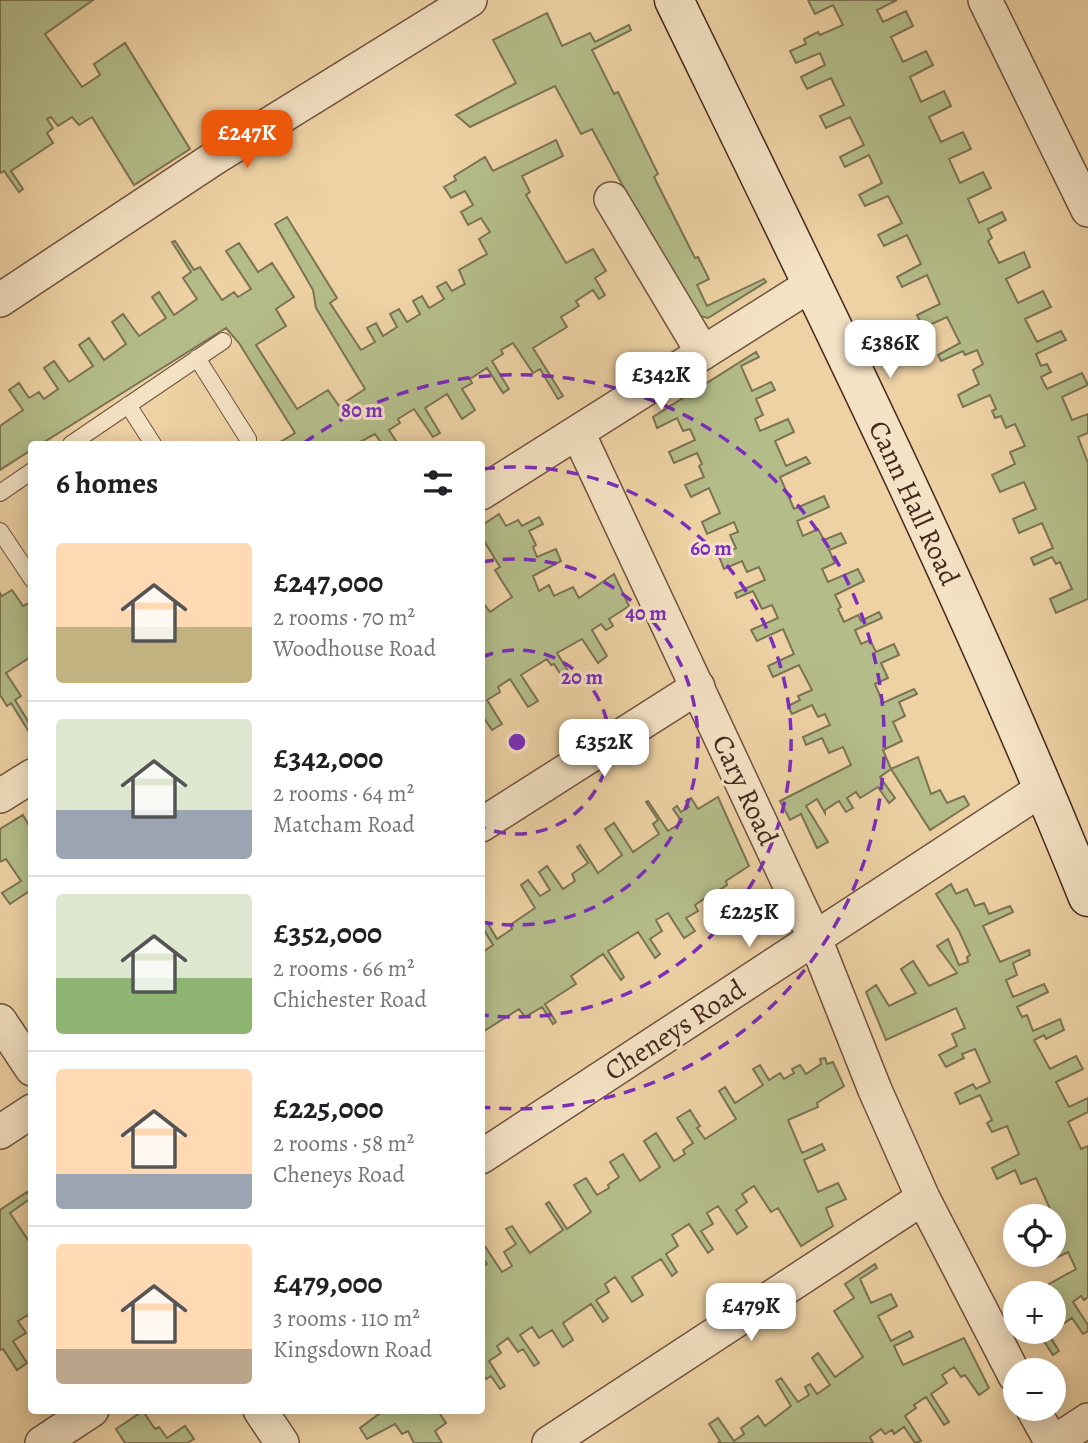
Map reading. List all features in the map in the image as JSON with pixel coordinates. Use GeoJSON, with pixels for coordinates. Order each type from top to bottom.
{"type":"FeatureCollection","features":[{"type":"Feature","properties":{"kind":"street"},"geometry":{"type":"LineString","coordinates":[[0,300],[213,159],[470,0]]}},
{"type":"Feature","properties":{"kind":"street","name":"Cann Hall Road"},"geometry":{"type":"LineString","coordinates":[[674,0],[812,284],[974,630],[1044,788],[1088,897]]}},
{"type":"Feature","properties":{"kind":"street"},"geometry":{"type":"LineString","coordinates":[[985,0],[1088,210]]}},
{"type":"Feature","properties":{"kind":"street"},"geometry":{"type":"LineString","coordinates":[[611,199],[703,353]]}},
{"type":"Feature","properties":{"kind":"street"},"geometry":{"type":"LineString","coordinates":[[485,491],[812,284]]}},
{"type":"Feature","properties":{"kind":"street","name":"Cary Road"},"geometry":{"type":"LineString","coordinates":[[578,433],[815,939],[875,1090],[923,1198],[1006,1358]]}},
{"type":"Feature","properties":{"kind":"street"},"geometry":{"type":"LineString","coordinates":[[485,822],[698,687]]}},
{"type":"Feature","properties":{"kind":"street"},"geometry":{"type":"LineString","coordinates":[[0,796],[28,778]]}},
{"type":"Feature","properties":{"kind":"street","name":"Cheneys Road"},"geometry":{"type":"LineString","coordinates":[[485,1154],[1044,788]]}},
{"type":"Feature","properties":{"kind":"street"},"geometry":{"type":"LineString","coordinates":[[0,1021],[28,1063]]}},
{"type":"Feature","properties":{"kind":"street"},"geometry":{"type":"LineString","coordinates":[[0,1132],[28,1114]]}},
{"type":"Feature","properties":{"kind":"street"},"geometry":{"type":"LineString","coordinates":[[549,1443],[923,1198]]}},
{"type":"Feature","properties":{"kind":"street"},"geometry":{"type":"LineString","coordinates":[[43,1443],[86,1414]]}},
{"type":"Feature","properties":{"kind":"street"},"geometry":{"type":"LineString","coordinates":[[263,1414],[282,1443]]}},
{"type":"Feature","properties":{"kind":"street"},"geometry":{"type":"LineString","coordinates":[[1040,1421],[1052,1443],[1088,1420]]}},
{"type":"Feature","properties":{"kind":"lane"},"geometry":{"type":"LineString","coordinates":[[75,441],[223,341]]}},
{"type":"Feature","properties":{"kind":"lane"},"geometry":{"type":"LineString","coordinates":[[197,359],[248,439]]}},
{"type":"Feature","properties":{"kind":"lane"},"geometry":{"type":"LineString","coordinates":[[128,405],[151,441]]}},
{"type":"Feature","properties":{"kind":"lane"},"geometry":{"type":"LineString","coordinates":[[0,493],[28,474]]}},
{"type":"Feature","properties":{"kind":"lane"},"geometry":{"type":"LineString","coordinates":[[0,531],[28,573]]}},
{"type":"Feature","properties":{"kind":"green space"},"geometry":{"type":"Polygon","coordinates":[[[0,0],[93,0],[45,34],[82,87],[100,75],[94,64],[125,43],[190,149],[134,185],[92,117],[79,125],[72,117],[58,126],[51,117],[47,119],[53,128],[47,133],[53,143],[11,171],[23,189],[19,192],[4,171],[0,173],[0,0]]]}},
{"type":"Feature","properties":{"kind":"green space"},"geometry":{"type":"Polygon","coordinates":[[[808,0],[897,0],[877,10],[883,22],[906,11],[913,26],[891,37],[903,62],[926,51],[933,65],[910,77],[921,102],[944,91],[951,106],[929,117],[941,142],[963,132],[971,149],[949,159],[960,183],[983,172],[991,188],[968,199],[979,223],[1002,212],[1006,220],[988,229],[992,238],[988,241],[999,263],[1024,252],[1030,267],[1006,279],[1018,303],[1043,291],[1051,307],[1025,319],[1037,342],[1061,331],[1066,340],[1036,354],[1041,366],[1047,364],[1051,372],[1041,377],[1047,389],[1082,373],[1088,385],[1062,397],[1072,420],[1088,414],[1088,433],[1078,437],[1088,463],[1088,599],[1056,613],[1050,599],[1072,589],[1060,562],[1056,564],[1052,557],[1034,565],[1031,558],[1053,548],[1042,523],[1019,533],[1013,519],[1036,509],[1024,482],[1000,492],[992,475],[1015,464],[1010,452],[1025,446],[1015,424],[1006,428],[1001,416],[995,418],[992,411],[996,409],[990,395],[963,407],[958,395],[979,384],[973,370],[983,364],[977,350],[965,355],[963,351],[941,361],[938,355],[960,343],[947,317],[923,328],[917,315],[940,304],[927,275],[902,287],[897,277],[921,264],[907,235],[884,246],[878,235],[902,223],[888,196],[865,206],[859,195],[882,183],[869,155],[845,167],[840,157],[864,145],[850,117],[826,128],[820,116],[844,105],[831,78],[807,89],[801,77],[825,65],[820,53],[796,63],[790,51],[806,44],[804,39],[818,32],[820,35],[843,25],[833,5],[815,14],[808,0]]]}},
{"type":"Feature","properties":{"kind":"green space"},"geometry":{"type":"Polygon","coordinates":[[[547,13],[562,46],[590,33],[595,42],[629,25],[631,30],[592,50],[614,94],[618,92],[658,174],[654,177],[695,258],[698,257],[709,279],[697,285],[707,306],[764,279],[766,282],[708,318],[696,315],[689,308],[592,129],[581,134],[555,86],[470,127],[456,115],[516,83],[493,40],[547,13]]]}},
{"type":"Feature","properties":{"kind":"green space"},"geometry":{"type":"Polygon","coordinates":[[[556,140],[563,156],[522,176],[530,192],[526,195],[566,263],[593,249],[606,271],[595,278],[605,295],[599,299],[593,290],[576,301],[579,306],[561,317],[567,327],[533,348],[563,396],[558,399],[540,369],[533,373],[513,343],[501,350],[503,354],[492,361],[509,389],[503,393],[487,368],[470,379],[472,383],[462,389],[475,410],[462,419],[447,394],[425,408],[440,433],[433,437],[414,409],[398,419],[400,423],[389,430],[396,441],[380,441],[375,434],[362,441],[282,441],[295,433],[239,343],[226,328],[46,441],[28,441],[28,452],[0,470],[0,426],[23,410],[9,390],[19,383],[29,398],[39,392],[44,399],[58,389],[44,368],[54,361],[69,382],[93,366],[79,345],[89,338],[104,360],[126,344],[112,322],[123,314],[139,336],[166,318],[152,297],[159,292],[174,315],[197,299],[183,278],[191,272],[172,242],[175,241],[194,270],[200,267],[222,300],[234,292],[238,297],[251,289],[226,251],[239,243],[258,272],[272,263],[294,297],[276,309],[286,326],[256,345],[297,409],[328,390],[339,406],[365,389],[316,308],[313,290],[275,224],[287,217],[337,298],[330,303],[361,350],[375,342],[367,328],[376,323],[383,336],[397,327],[390,314],[399,309],[407,322],[420,314],[413,301],[422,296],[429,308],[444,299],[437,287],[446,282],[452,291],[465,284],[459,270],[487,254],[479,239],[490,232],[481,218],[468,225],[461,212],[473,205],[465,191],[451,198],[444,187],[456,180],[454,176],[485,157],[493,171],[556,140]]]}},
{"type":"Feature","properties":{"kind":"green space"},"geometry":{"type":"Polygon","coordinates":[[[756,352],[759,357],[741,366],[752,391],[771,382],[775,390],[756,399],[763,415],[755,419],[760,431],[788,419],[794,432],[775,441],[786,466],[806,457],[810,463],[780,477],[794,509],[824,496],[829,507],[797,521],[803,536],[818,529],[824,540],[841,533],[846,543],[829,550],[835,563],[822,569],[828,582],[858,569],[864,581],[835,595],[844,622],[858,615],[861,621],[879,612],[882,618],[855,630],[861,644],[870,640],[876,652],[894,644],[899,655],[881,663],[888,678],[875,684],[883,703],[914,689],[917,694],[899,702],[905,716],[893,722],[902,741],[883,750],[891,769],[880,777],[895,798],[889,803],[878,787],[860,798],[856,792],[847,798],[853,808],[846,812],[839,801],[825,810],[825,813],[817,799],[806,806],[828,842],[817,848],[801,814],[790,820],[780,801],[851,765],[843,747],[829,753],[822,738],[806,745],[803,737],[830,725],[825,714],[818,717],[812,705],[792,714],[788,706],[800,700],[798,696],[812,690],[799,665],[773,677],[768,666],[794,654],[783,629],[757,641],[751,630],[778,618],[772,605],[762,609],[753,591],[737,598],[735,593],[765,580],[759,567],[747,572],[742,561],[724,569],[719,556],[736,548],[730,535],[738,532],[734,522],[707,534],[702,522],[720,513],[709,488],[691,497],[685,485],[704,477],[697,453],[674,463],[669,452],[695,440],[690,429],[683,431],[677,418],[657,428],[653,417],[756,352]]]}},
{"type":"Feature","properties":{"kind":"green space"},"geometry":{"type":"Polygon","coordinates":[[[499,514],[506,526],[518,520],[522,526],[539,517],[543,524],[529,531],[536,545],[533,547],[537,557],[556,549],[561,561],[533,576],[539,591],[549,585],[554,596],[573,587],[579,598],[614,574],[629,606],[609,619],[613,626],[606,630],[601,624],[592,630],[607,656],[598,663],[582,639],[557,653],[573,679],[566,683],[554,664],[551,665],[547,659],[521,675],[538,701],[528,707],[510,679],[498,687],[500,692],[487,700],[502,724],[492,730],[485,720],[485,605],[490,612],[512,597],[495,570],[500,567],[485,543],[485,523],[499,514]]]}},
{"type":"Feature","properties":{"kind":"green space"},"geometry":{"type":"Polygon","coordinates":[[[12,590],[23,606],[28,604],[28,659],[6,673],[21,696],[15,700],[28,721],[28,730],[11,703],[7,706],[0,695],[0,593],[2,596],[12,590]]]}},
{"type":"Feature","properties":{"kind":"green space"},"geometry":{"type":"Polygon","coordinates":[[[918,757],[931,794],[940,790],[947,803],[964,796],[969,805],[930,830],[891,769],[918,757]]]}},
{"type":"Feature","properties":{"kind":"green space"},"geometry":{"type":"Polygon","coordinates":[[[718,797],[749,866],[726,881],[727,885],[718,891],[729,908],[722,913],[710,895],[695,905],[698,911],[686,918],[695,931],[684,938],[668,913],[656,920],[662,931],[650,939],[660,954],[655,958],[638,932],[608,951],[624,977],[621,980],[603,954],[571,976],[576,984],[545,1004],[556,1022],[553,1024],[542,1007],[525,1017],[519,1009],[485,1030],[485,950],[493,945],[485,932],[485,923],[487,922],[497,939],[512,929],[510,925],[535,908],[521,885],[528,880],[540,896],[550,890],[539,872],[547,866],[563,889],[575,881],[572,874],[588,863],[577,847],[580,845],[598,873],[622,855],[605,829],[614,823],[633,852],[659,834],[653,824],[658,820],[646,802],[648,801],[668,831],[682,822],[673,809],[677,806],[681,812],[689,807],[686,801],[691,798],[698,809],[718,797]]]}},
{"type":"Feature","properties":{"kind":"green space"},"geometry":{"type":"Polygon","coordinates":[[[23,815],[28,824],[28,892],[10,904],[2,893],[21,881],[6,859],[0,862],[0,829],[23,815]]]}},
{"type":"Feature","properties":{"kind":"green space"},"geometry":{"type":"Polygon","coordinates":[[[951,884],[956,894],[967,889],[975,906],[984,903],[989,914],[1010,906],[1013,912],[983,926],[1000,962],[1029,950],[1030,955],[1013,963],[1017,975],[1006,980],[1013,997],[1044,984],[1048,992],[1017,1007],[1022,1017],[1027,1015],[1033,1031],[1060,1019],[1064,1030],[1046,1039],[1044,1035],[1034,1040],[1050,1069],[1076,1056],[1083,1069],[1056,1082],[1069,1107],[1088,1098],[1088,1112],[1068,1122],[1081,1149],[1088,1146],[1088,1297],[1084,1300],[1081,1296],[1073,1302],[1088,1325],[1088,1331],[1083,1334],[1072,1318],[1066,1322],[1066,1281],[1054,1281],[1076,1269],[1068,1252],[1066,1253],[1066,1204],[1048,1204],[1036,1178],[1021,1184],[1015,1170],[997,1179],[992,1168],[1019,1154],[1007,1126],[992,1132],[987,1123],[992,1120],[980,1095],[960,1104],[955,1093],[973,1084],[976,1089],[990,1082],[975,1049],[962,1054],[964,1058],[946,1067],[939,1055],[957,1046],[952,1034],[965,1028],[956,1008],[886,1040],[866,992],[876,985],[889,1006],[916,993],[901,969],[913,961],[929,986],[957,973],[937,946],[948,939],[959,965],[968,962],[967,957],[970,955],[959,931],[936,894],[951,884]]]}},
{"type":"Feature","properties":{"kind":"green space"},"geometry":{"type":"Polygon","coordinates":[[[825,1058],[827,1064],[833,1062],[844,1086],[817,1103],[818,1107],[788,1120],[802,1153],[822,1144],[825,1150],[804,1160],[818,1192],[838,1183],[846,1199],[826,1208],[833,1226],[801,1246],[778,1208],[771,1212],[754,1186],[742,1194],[747,1202],[736,1210],[747,1227],[737,1234],[718,1206],[707,1213],[713,1224],[701,1231],[713,1249],[708,1253],[689,1224],[672,1235],[678,1246],[666,1254],[677,1272],[672,1276],[661,1259],[632,1277],[643,1295],[632,1302],[615,1277],[605,1284],[609,1292],[596,1300],[608,1318],[603,1322],[591,1304],[563,1323],[573,1340],[563,1347],[552,1330],[539,1338],[532,1327],[520,1335],[539,1363],[534,1366],[523,1349],[518,1352],[508,1338],[497,1346],[501,1353],[489,1361],[505,1386],[500,1389],[491,1376],[486,1379],[485,1246],[502,1272],[512,1266],[504,1252],[516,1244],[506,1229],[512,1226],[530,1253],[563,1230],[546,1204],[549,1202],[567,1229],[591,1212],[574,1185],[586,1178],[597,1195],[609,1188],[608,1185],[619,1177],[610,1162],[623,1154],[640,1181],[660,1167],[644,1141],[656,1133],[674,1161],[685,1154],[683,1150],[693,1143],[677,1118],[690,1110],[705,1139],[736,1119],[719,1091],[725,1087],[735,1103],[763,1085],[753,1069],[760,1065],[769,1080],[780,1073],[784,1079],[794,1073],[792,1069],[800,1065],[806,1074],[821,1064],[820,1059],[825,1058]]]}},
{"type":"Feature","properties":{"kind":"green space"},"geometry":{"type":"Polygon","coordinates":[[[28,1194],[28,1200],[10,1213],[28,1240],[28,1315],[18,1321],[26,1333],[13,1341],[27,1363],[17,1370],[3,1349],[0,1350],[0,1210],[28,1194]]]}},
{"type":"Feature","properties":{"kind":"green space"},"geometry":{"type":"Polygon","coordinates":[[[875,1264],[877,1268],[860,1279],[871,1303],[891,1294],[897,1306],[878,1316],[891,1341],[910,1331],[913,1337],[894,1346],[903,1365],[964,1338],[989,1388],[979,1395],[965,1375],[961,1377],[954,1367],[942,1375],[947,1383],[931,1394],[949,1422],[944,1425],[926,1397],[914,1405],[916,1408],[905,1416],[921,1441],[915,1443],[904,1427],[894,1434],[892,1430],[885,1434],[881,1429],[870,1437],[873,1443],[718,1443],[720,1441],[709,1424],[718,1418],[734,1441],[744,1434],[741,1428],[758,1416],[765,1426],[791,1406],[776,1381],[781,1378],[798,1402],[809,1395],[805,1387],[810,1384],[817,1394],[830,1385],[812,1358],[818,1353],[835,1377],[863,1357],[834,1311],[854,1298],[845,1284],[875,1264]]]}},
{"type":"Feature","properties":{"kind":"green space"},"geometry":{"type":"Polygon","coordinates":[[[1046,1344],[1055,1344],[1059,1351],[1053,1355],[1046,1344]]]}},
{"type":"Feature","properties":{"kind":"green space"},"geometry":{"type":"Polygon","coordinates":[[[138,1414],[145,1414],[155,1429],[159,1427],[167,1438],[185,1426],[194,1439],[187,1443],[125,1443],[116,1429],[138,1414]]]}},
{"type":"Feature","properties":{"kind":"green space"},"geometry":{"type":"Polygon","coordinates":[[[379,1414],[440,1414],[446,1423],[435,1431],[442,1443],[414,1443],[408,1431],[402,1434],[395,1424],[367,1439],[360,1428],[379,1414]]]}}]}
